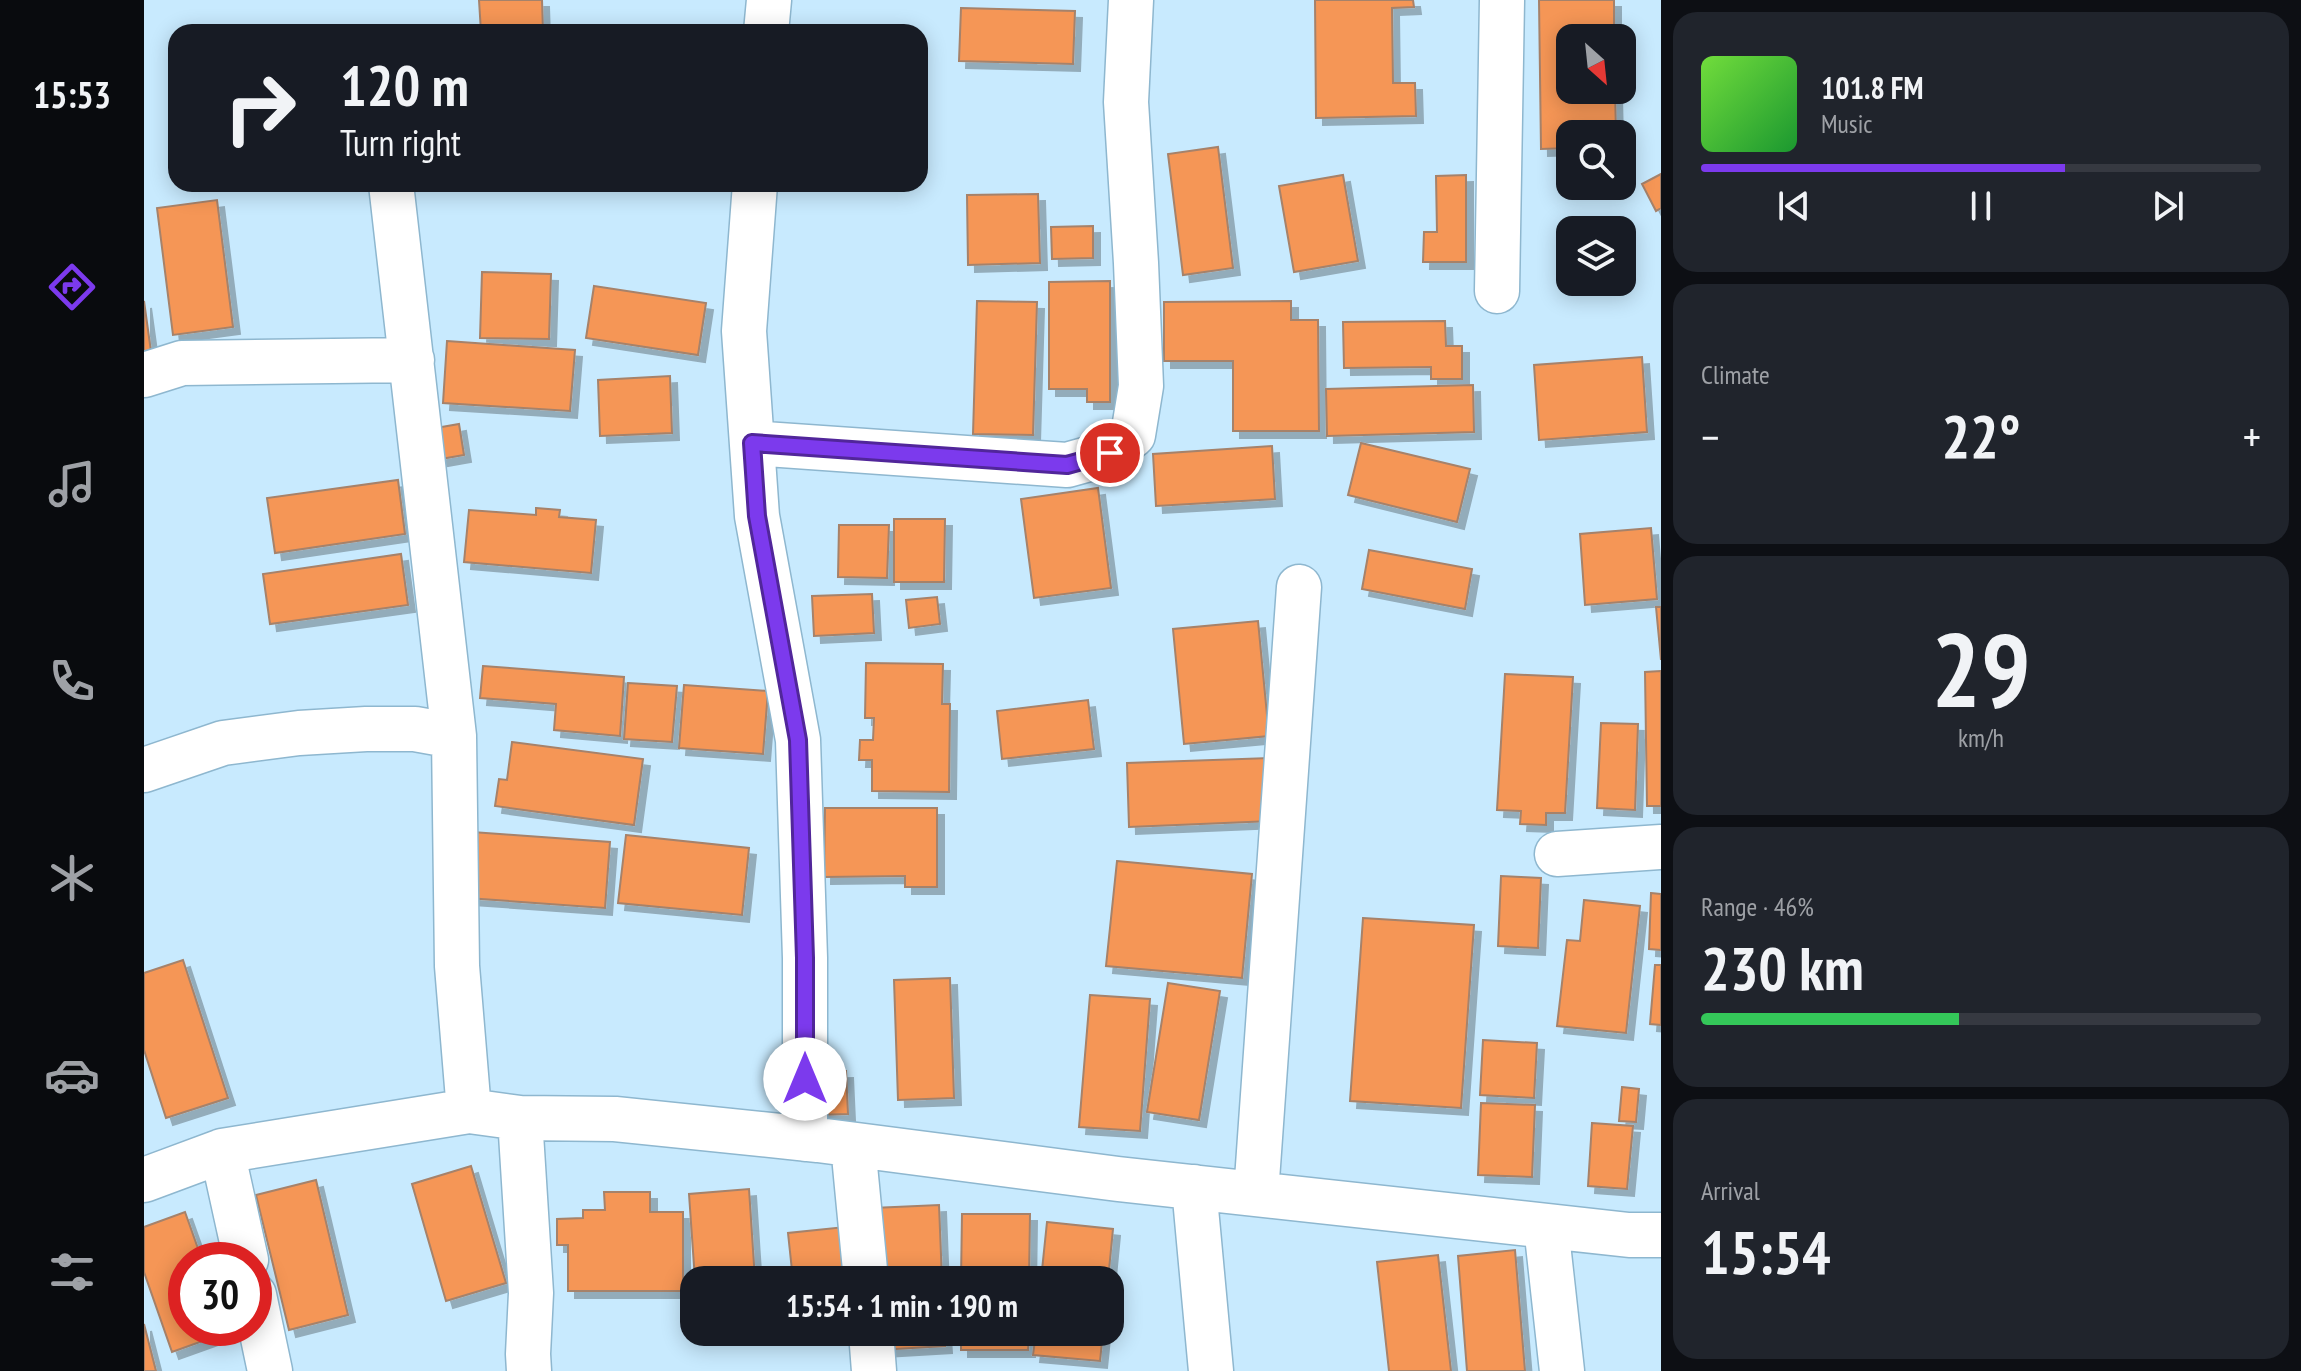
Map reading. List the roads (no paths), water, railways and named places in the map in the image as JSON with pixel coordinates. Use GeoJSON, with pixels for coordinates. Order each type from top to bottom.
{"type":"FeatureCollection","features":[{"type":"Feature","properties":{"kind":"street"},"geometry":{"type":"LineString","coordinates":[[767,24],[769,0]]}},
{"type":"Feature","properties":{"kind":"street"},"geometry":{"type":"LineString","coordinates":[[752,443],[1067,465],[1110,453],[1133,435],[1141,386],[1126,102],[1131,0]]}},
{"type":"Feature","properties":{"kind":"street"},"geometry":{"type":"LineString","coordinates":[[1497,291],[1502,0]]}},
{"type":"Feature","properties":{"kind":"street"},"geometry":{"type":"LineString","coordinates":[[392,192],[454,736],[457,966],[469,1111]]}},
{"type":"Feature","properties":{"kind":"street"},"geometry":{"type":"LineString","coordinates":[[754,192],[744,331],[757,516],[798,740],[805,958],[805,1139]]}},
{"type":"Feature","properties":{"kind":"street"},"geometry":{"type":"LineString","coordinates":[[144,375],[182,363],[412,360]]}},
{"type":"Feature","properties":{"kind":"street"},"geometry":{"type":"LineString","coordinates":[[1256,1194],[1299,587]]}},
{"type":"Feature","properties":{"kind":"street"},"geometry":{"type":"LineString","coordinates":[[144,770],[223,743],[299,733],[415,729],[454,736]]}},
{"type":"Feature","properties":{"kind":"street"},"geometry":{"type":"LineString","coordinates":[[1557,854],[1661,847]]}},
{"type":"Feature","properties":{"kind":"street"},"geometry":{"type":"LineString","coordinates":[[144,1180],[222,1151],[469,1111],[520,1118],[615,1119],[1256,1194],[1629,1235],[1661,1235]]}},
{"type":"Feature","properties":{"kind":"street"},"geometry":{"type":"LineString","coordinates":[[520,1118],[531,1293],[529,1371]]}},
{"type":"Feature","properties":{"kind":"street"},"geometry":{"type":"LineString","coordinates":[[853,1145],[865,1266]]}},
{"type":"Feature","properties":{"kind":"street"},"geometry":{"type":"LineString","coordinates":[[222,1151],[242,1242]]}},
{"type":"Feature","properties":{"kind":"street"},"geometry":{"type":"LineString","coordinates":[[1194,1187],[1211,1371]]}},
{"type":"Feature","properties":{"kind":"street"},"geometry":{"type":"LineString","coordinates":[[1546,1226],[1562,1371]]}},
{"type":"Feature","properties":{"kind":"street"},"geometry":{"type":"LineString","coordinates":[[265,1346],[270,1371]]}},
{"type":"Feature","properties":{"kind":"street"},"geometry":{"type":"LineString","coordinates":[[872,1346],[874,1371]]}}]}
